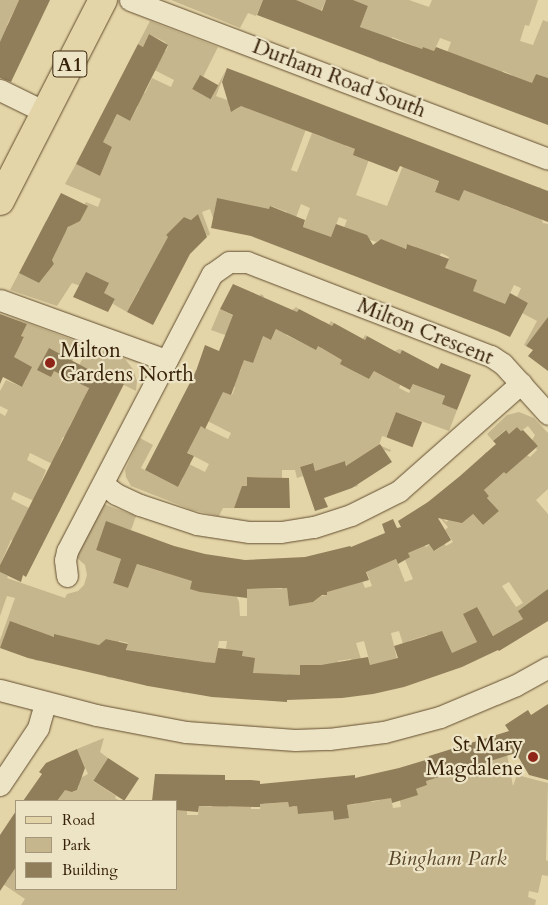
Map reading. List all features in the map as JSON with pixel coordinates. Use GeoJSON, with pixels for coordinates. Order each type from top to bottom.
{"type":"FeatureCollection","features":[{"type":"Feature","properties":{"kind":"main road","name":"A1"},"geometry":{"type":"LineString","coordinates":[[0,201],[103,0]]}},
{"type":"Feature","properties":{"kind":"street","name":"Durham Road South"},"geometry":{"type":"LineString","coordinates":[[130,0],[548,159]]}},
{"type":"Feature","properties":{"kind":"street"},"geometry":{"type":"LineString","coordinates":[[0,90],[45,112]]}},
{"type":"Feature","properties":{"kind":"street","name":"Milton Crescent"},"geometry":{"type":"LineString","coordinates":[[67,576],[65,560],[67,551],[166,360],[212,274],[223,264],[236,261],[247,262],[477,350],[502,364],[521,384],[398,491],[352,516],[314,527],[266,532],[225,530],[197,524],[140,505],[116,494],[102,484]]}},
{"type":"Feature","properties":{"kind":"street"},"geometry":{"type":"LineString","coordinates":[[0,300],[166,360]]}},
{"type":"Feature","properties":{"kind":"street"},"geometry":{"type":"LineString","coordinates":[[521,384],[548,414]]}},
{"type":"Feature","properties":{"kind":"street"},"geometry":{"type":"LineString","coordinates":[[0,690],[46,703],[186,732],[295,740],[329,739],[384,732],[440,717],[516,685],[548,667]]}},
{"type":"Feature","properties":{"kind":"street"},"geometry":{"type":"LineString","coordinates":[[0,786],[38,728],[46,703]]}},
{"type":"Feature","properties":{"kind":"green space"},"geometry":{"type":"Polygon","coordinates":[[[0,0],[19,0],[7,25],[21,32],[0,42],[0,0]]]}},
{"type":"Feature","properties":{"kind":"green space"},"geometry":{"type":"Polygon","coordinates":[[[171,0],[263,0],[256,16],[248,13],[240,28],[171,0]]]}},
{"type":"Feature","properties":{"kind":"green space"},"geometry":{"type":"Polygon","coordinates":[[[289,0],[326,0],[321,11],[289,0]]]}},
{"type":"Feature","properties":{"kind":"green space"},"geometry":{"type":"Polygon","coordinates":[[[336,0],[409,0],[429,7],[432,0],[538,0],[529,26],[525,25],[520,41],[533,45],[543,20],[548,22],[548,78],[536,74],[531,87],[507,98],[503,108],[500,107],[512,75],[503,71],[501,76],[475,85],[471,96],[467,95],[479,64],[443,72],[438,84],[436,83],[451,42],[440,38],[434,51],[423,47],[417,63],[411,60],[406,72],[404,71],[414,46],[392,37],[381,63],[373,59],[382,36],[360,27],[368,6],[336,0]]]}},
{"type":"Feature","properties":{"kind":"green space"},"geometry":{"type":"Polygon","coordinates":[[[150,21],[218,47],[203,77],[199,76],[193,89],[211,98],[227,68],[216,96],[230,101],[229,108],[235,110],[238,108],[250,77],[249,109],[262,114],[294,126],[316,102],[291,170],[297,172],[312,133],[325,138],[351,131],[346,146],[355,149],[378,126],[381,127],[356,195],[387,206],[408,153],[442,171],[435,192],[459,201],[474,163],[471,175],[472,193],[486,198],[508,176],[503,188],[510,191],[505,206],[519,211],[520,208],[529,211],[539,187],[541,188],[535,204],[543,223],[548,224],[548,318],[526,346],[524,345],[537,321],[522,313],[528,303],[517,297],[521,288],[514,285],[493,329],[490,328],[500,302],[440,280],[449,257],[441,253],[432,276],[414,246],[407,244],[390,290],[387,288],[397,263],[381,239],[376,242],[368,239],[339,240],[347,220],[339,217],[321,263],[317,262],[327,236],[303,227],[310,208],[301,204],[284,249],[293,223],[284,220],[287,212],[271,206],[263,225],[217,198],[214,213],[216,221],[214,221],[210,209],[202,212],[210,234],[208,236],[201,230],[203,228],[198,214],[191,220],[184,217],[166,235],[179,247],[157,290],[168,296],[165,302],[139,289],[127,312],[113,304],[115,299],[72,283],[57,306],[10,290],[19,273],[39,283],[54,264],[39,235],[46,221],[66,231],[86,202],[98,207],[101,199],[65,184],[76,164],[100,176],[112,147],[91,136],[102,115],[114,121],[117,114],[130,121],[138,106],[134,103],[140,91],[145,93],[152,78],[171,87],[174,80],[131,58],[162,49],[166,51],[168,46],[165,42],[149,34],[143,47],[138,44],[150,21]]]}},
{"type":"Feature","properties":{"kind":"green space"},"geometry":{"type":"Polygon","coordinates":[[[548,78],[548,101],[539,110],[535,120],[532,119],[548,78]]]}},
{"type":"Feature","properties":{"kind":"green space"},"geometry":{"type":"Polygon","coordinates":[[[261,294],[264,296],[251,322],[260,334],[271,340],[282,318],[296,307],[299,309],[286,335],[309,346],[323,321],[329,324],[331,321],[334,323],[321,348],[343,360],[361,343],[365,335],[367,336],[354,361],[360,364],[356,372],[369,379],[374,371],[383,372],[395,351],[399,349],[402,350],[389,374],[402,381],[399,388],[409,393],[424,362],[438,369],[430,390],[445,396],[443,404],[457,410],[449,431],[396,412],[386,437],[382,436],[379,445],[391,450],[390,452],[385,450],[355,476],[358,486],[354,487],[345,461],[315,471],[312,463],[300,467],[303,476],[297,478],[295,470],[282,470],[282,478],[248,477],[247,486],[242,487],[234,508],[223,508],[219,516],[192,510],[131,486],[126,477],[125,470],[140,438],[153,445],[141,468],[178,487],[183,478],[183,461],[205,472],[209,464],[161,439],[201,426],[228,439],[231,433],[178,406],[180,402],[210,418],[222,394],[219,390],[232,395],[235,387],[195,372],[196,370],[220,379],[240,372],[242,365],[230,354],[253,363],[239,340],[211,330],[220,309],[244,321],[261,294]]]}},
{"type":"Feature","properties":{"kind":"green space"},"geometry":{"type":"Polygon","coordinates":[[[0,313],[81,343],[65,376],[72,379],[89,346],[125,359],[133,369],[137,381],[136,391],[114,380],[117,375],[106,370],[104,374],[96,371],[86,394],[95,411],[81,404],[69,427],[95,441],[94,443],[79,445],[63,437],[53,462],[78,474],[77,476],[30,453],[27,460],[46,470],[35,498],[60,510],[59,512],[14,492],[11,499],[29,508],[18,530],[43,543],[42,546],[24,537],[20,544],[11,540],[0,565],[0,413],[5,416],[8,410],[0,406],[0,391],[6,380],[22,387],[26,380],[11,356],[24,338],[21,336],[27,324],[0,313]]]}},
{"type":"Feature","properties":{"kind":"green space"},"geometry":{"type":"Polygon","coordinates":[[[519,412],[534,418],[548,433],[548,489],[536,500],[548,514],[548,589],[523,619],[493,636],[486,623],[472,630],[477,642],[436,662],[427,635],[409,641],[414,657],[403,644],[399,631],[391,633],[397,659],[372,665],[378,693],[364,641],[356,643],[363,665],[352,667],[351,659],[338,661],[339,669],[300,665],[301,699],[287,674],[262,674],[252,677],[242,656],[243,651],[235,650],[219,697],[227,641],[219,641],[215,665],[204,662],[204,664],[190,662],[185,693],[181,692],[183,679],[180,658],[153,654],[148,686],[146,686],[126,652],[128,643],[119,641],[111,678],[106,677],[115,641],[106,639],[99,645],[81,641],[75,669],[70,668],[75,645],[54,635],[53,639],[44,637],[39,661],[34,660],[37,648],[29,645],[35,630],[18,624],[0,648],[0,640],[15,598],[7,596],[0,616],[0,572],[8,576],[7,578],[65,598],[67,594],[78,591],[84,585],[87,575],[85,565],[75,556],[101,505],[104,504],[136,516],[131,530],[106,522],[96,550],[121,559],[113,582],[128,588],[137,564],[162,572],[171,545],[177,547],[169,574],[233,588],[239,602],[240,616],[247,616],[247,560],[250,589],[282,589],[281,560],[284,560],[289,605],[313,602],[321,596],[327,595],[325,578],[360,576],[365,588],[372,586],[356,545],[370,570],[396,559],[405,582],[413,579],[403,555],[430,544],[435,551],[442,546],[441,538],[446,546],[453,542],[445,530],[448,527],[427,503],[429,501],[446,522],[465,506],[483,525],[499,511],[487,498],[489,496],[484,490],[500,475],[483,456],[486,452],[506,474],[527,455],[530,457],[537,450],[538,445],[531,442],[535,435],[528,426],[521,431],[517,427],[509,434],[505,430],[493,441],[487,434],[507,415],[519,412]],[[509,582],[502,586],[516,607],[523,603],[509,582]]]}},
{"type":"Feature","properties":{"kind":"green space","name":"Bingham Park"},"geometry":{"type":"Polygon","coordinates":[[[503,733],[513,786],[517,775],[548,783],[546,860],[548,861],[548,876],[542,875],[538,893],[529,891],[528,897],[536,900],[535,905],[21,905],[25,899],[0,882],[0,877],[7,881],[15,864],[15,890],[178,890],[178,810],[182,810],[186,774],[188,783],[187,815],[198,815],[199,806],[212,807],[213,784],[228,780],[228,807],[260,809],[260,784],[262,784],[264,804],[288,802],[289,807],[295,807],[294,788],[296,788],[298,814],[309,813],[324,805],[349,818],[347,805],[357,804],[362,791],[359,777],[364,776],[368,798],[372,802],[380,800],[380,796],[390,794],[393,808],[401,807],[394,770],[416,789],[427,785],[425,777],[431,775],[425,758],[429,756],[435,778],[503,733]]]}},
{"type":"Feature","properties":{"kind":"green space"},"geometry":{"type":"Polygon","coordinates":[[[104,738],[100,752],[108,758],[93,781],[116,796],[115,798],[118,800],[58,800],[60,796],[52,771],[44,766],[52,760],[63,785],[73,792],[77,790],[79,786],[76,780],[88,774],[77,749],[104,738]]]}},
{"type":"Feature","properties":{"kind":"building"},"geometry":{"type":"Polygon","coordinates":[[[19,0],[50,0],[11,82],[0,78],[0,42],[19,0]]]}},
{"type":"Feature","properties":{"kind":"building"},"geometry":{"type":"Polygon","coordinates":[[[263,0],[296,0],[322,11],[326,0],[353,0],[368,6],[360,27],[422,49],[423,47],[434,51],[436,47],[532,83],[536,74],[548,78],[548,125],[257,15],[263,0]]]}},
{"type":"Feature","properties":{"kind":"building"},"geometry":{"type":"Polygon","coordinates":[[[149,34],[168,45],[130,121],[117,114],[103,142],[112,147],[100,176],[76,164],[138,44],[143,47],[149,34]]]}},
{"type":"Feature","properties":{"kind":"building"},"geometry":{"type":"Polygon","coordinates":[[[227,68],[548,191],[548,222],[464,190],[459,201],[435,192],[439,181],[400,166],[397,172],[353,155],[355,149],[241,106],[231,112],[222,82],[227,68]]]}},
{"type":"Feature","properties":{"kind":"building"},"geometry":{"type":"Polygon","coordinates":[[[200,75],[218,85],[211,99],[192,89],[200,75]]]}},
{"type":"Feature","properties":{"kind":"building"},"geometry":{"type":"Polygon","coordinates":[[[61,193],[88,206],[80,221],[68,227],[52,260],[54,264],[39,283],[19,273],[61,193]]]}},
{"type":"Feature","properties":{"kind":"building"},"geometry":{"type":"Polygon","coordinates":[[[217,198],[269,209],[270,206],[305,220],[303,227],[331,237],[336,224],[367,235],[373,245],[381,239],[406,249],[407,244],[449,259],[445,268],[477,280],[473,291],[505,304],[510,293],[528,303],[510,337],[251,236],[211,228],[217,198]]]}},
{"type":"Feature","properties":{"kind":"building"},"geometry":{"type":"Polygon","coordinates":[[[198,214],[207,237],[190,254],[153,325],[127,312],[168,237],[166,235],[184,217],[191,220],[198,214]]]}},
{"type":"Feature","properties":{"kind":"building"},"geometry":{"type":"Polygon","coordinates":[[[86,272],[109,283],[104,293],[115,299],[108,312],[73,297],[86,272]]]}},
{"type":"Feature","properties":{"kind":"building"},"geometry":{"type":"Polygon","coordinates":[[[233,284],[297,312],[299,309],[332,326],[334,323],[365,340],[367,336],[400,354],[402,350],[438,369],[441,363],[471,375],[457,410],[442,404],[445,396],[413,384],[410,390],[374,371],[369,379],[340,364],[342,360],[318,346],[316,350],[276,329],[271,340],[263,336],[253,363],[244,360],[231,395],[223,392],[205,429],[201,426],[187,453],[194,456],[178,487],[145,470],[196,371],[205,345],[219,351],[233,315],[220,309],[233,284]]]}},
{"type":"Feature","properties":{"kind":"building"},"geometry":{"type":"Polygon","coordinates":[[[0,314],[27,324],[21,336],[24,337],[14,357],[32,367],[22,387],[3,377],[0,384],[0,314]]]}},
{"type":"Feature","properties":{"kind":"building"},"geometry":{"type":"Polygon","coordinates":[[[548,317],[548,371],[528,356],[533,350],[526,346],[548,317]]]}},
{"type":"Feature","properties":{"kind":"building"},"geometry":{"type":"Polygon","coordinates":[[[49,348],[95,373],[96,370],[124,384],[26,577],[23,575],[21,582],[0,572],[0,565],[89,388],[54,371],[51,377],[37,370],[49,348]]]}},
{"type":"Feature","properties":{"kind":"building"},"geometry":{"type":"Polygon","coordinates":[[[396,412],[422,422],[412,447],[386,437],[396,412]]]}},
{"type":"Feature","properties":{"kind":"building"},"geometry":{"type":"Polygon","coordinates":[[[517,427],[521,431],[523,430],[538,446],[484,490],[489,496],[487,498],[499,511],[483,525],[473,514],[462,523],[438,518],[451,540],[434,551],[429,544],[408,553],[410,557],[398,564],[396,559],[366,572],[369,580],[327,592],[327,595],[322,595],[313,602],[289,606],[287,588],[247,589],[247,598],[200,592],[190,589],[192,581],[137,564],[128,588],[113,583],[121,559],[96,550],[106,521],[174,546],[205,554],[245,560],[305,557],[351,547],[385,533],[382,524],[393,519],[397,528],[401,527],[398,521],[428,502],[460,476],[496,444],[493,441],[506,430],[509,434],[517,427]]]}},
{"type":"Feature","properties":{"kind":"building"},"geometry":{"type":"Polygon","coordinates":[[[380,444],[392,462],[352,488],[324,498],[328,507],[315,511],[300,467],[313,463],[315,471],[345,461],[346,466],[380,444]]]}},
{"type":"Feature","properties":{"kind":"building"},"geometry":{"type":"Polygon","coordinates":[[[247,477],[289,478],[290,508],[234,508],[242,486],[247,486],[247,477]]]}},
{"type":"Feature","properties":{"kind":"building"},"geometry":{"type":"Polygon","coordinates":[[[548,589],[548,621],[499,651],[462,667],[404,687],[342,698],[287,700],[287,702],[212,697],[148,686],[28,658],[0,648],[10,621],[54,637],[54,634],[99,645],[106,639],[128,644],[126,650],[204,662],[215,663],[218,648],[243,651],[242,656],[255,658],[253,673],[300,675],[300,665],[321,665],[368,657],[370,665],[398,658],[394,646],[442,631],[452,653],[477,642],[463,614],[477,607],[493,636],[523,619],[518,611],[548,589]]]}},
{"type":"Feature","properties":{"kind":"building"},"geometry":{"type":"Polygon","coordinates":[[[548,704],[548,780],[529,775],[516,753],[426,781],[427,785],[416,789],[418,795],[392,803],[391,798],[347,805],[349,818],[334,820],[333,811],[298,814],[297,806],[289,807],[288,802],[260,804],[260,807],[199,806],[198,812],[178,810],[178,800],[152,800],[155,774],[225,775],[225,780],[260,781],[260,784],[355,775],[355,778],[429,759],[429,756],[509,731],[505,725],[528,710],[531,715],[548,704]]]}},
{"type":"Feature","properties":{"kind":"building"},"geometry":{"type":"Polygon","coordinates":[[[77,749],[85,768],[77,790],[72,792],[65,790],[58,800],[24,800],[42,774],[39,772],[46,763],[77,749]]]}},
{"type":"Feature","properties":{"kind":"building"},"geometry":{"type":"Polygon","coordinates":[[[108,758],[139,778],[123,800],[93,781],[108,758]]]}},
{"type":"Feature","properties":{"kind":"building"},"geometry":{"type":"Polygon","coordinates":[[[15,812],[15,868],[0,891],[0,835],[15,812]]]}},
{"type":"Feature","properties":{"kind":"place","name":"Milton Gardens North"},"geometry":{"type":"Point","coordinates":[50,363]}},
{"type":"Feature","properties":{"kind":"place","name":"St Mary Magdalene"},"geometry":{"type":"Point","coordinates":[533,757]}}]}
